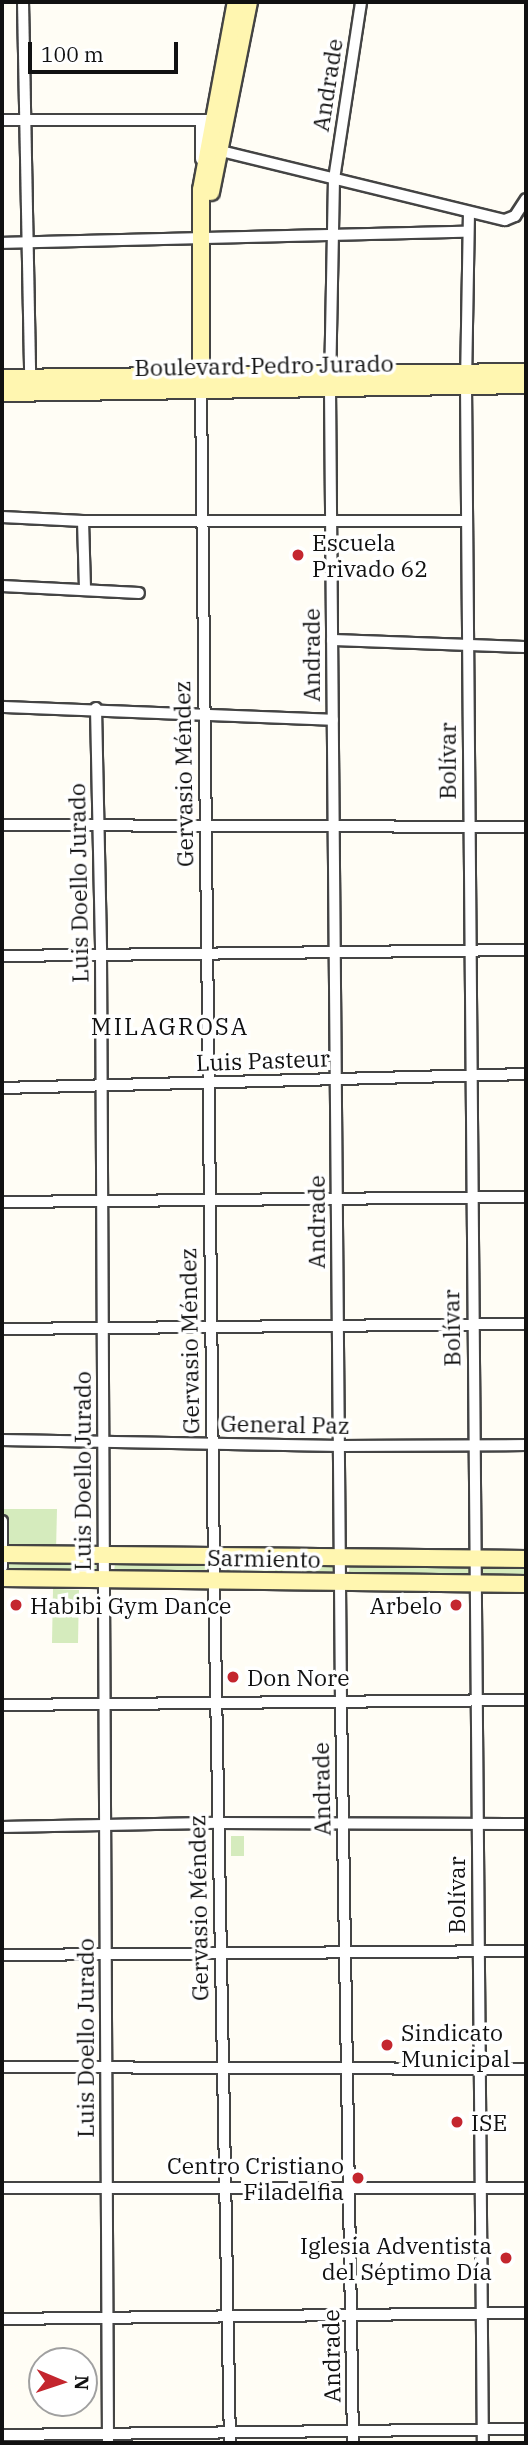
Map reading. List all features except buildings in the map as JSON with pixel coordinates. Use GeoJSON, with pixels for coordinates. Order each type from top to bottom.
{"type":"FeatureCollection","features":[{"type":"Feature","properties":{"kind":"main road","name":"Gervasio Méndez"},"geometry":{"type":"LineString","coordinates":[[201,383],[201,190],[236,2]]}},
{"type":"Feature","properties":{"kind":"main road","name":"Gervasio Méndez"},"geometry":{"type":"LineString","coordinates":[[199,239],[221,151],[214,120],[249,2]]}},
{"type":"Feature","properties":{"kind":"main road","name":"Boulevard Pedro Jurado"},"geometry":{"type":"LineString","coordinates":[[2,379],[30,385],[201,383],[466,378],[526,372]]}},
{"type":"Feature","properties":{"kind":"main road","name":"Boulevard Pedro Jurado"},"geometry":{"type":"LineString","coordinates":[[466,378],[526,385]]}},
{"type":"Feature","properties":{"kind":"main road","name":"Boulevard Pedro Jurado"},"geometry":{"type":"LineString","coordinates":[[2,393],[30,385]]}},
{"type":"Feature","properties":{"kind":"main road","name":"Sarmiento"},"geometry":{"type":"LineString","coordinates":[[2,1558],[104,1555],[526,1559]]}},
{"type":"Feature","properties":{"kind":"main road","name":"Sarmiento"},"geometry":{"type":"LineString","coordinates":[[2,1577],[526,1584]]}},
{"type":"Feature","properties":{"kind":"street"},"geometry":{"type":"LineString","coordinates":[[23,2],[30,385]]}},
{"type":"Feature","properties":{"kind":"street","name":"Andrade"},"geometry":{"type":"LineString","coordinates":[[353,2443],[341,1702],[341,1446],[330,381],[335,236],[334,179],[361,2]]}},
{"type":"Feature","properties":{"kind":"street"},"geometry":{"type":"LineString","coordinates":[[2,120],[214,120]]}},
{"type":"Feature","properties":{"kind":"street"},"geometry":{"type":"LineString","coordinates":[[221,151],[505,220],[516,216],[526,199]]}},
{"type":"Feature","properties":{"kind":"street","name":"Bolívar"},"geometry":{"type":"LineString","coordinates":[[469,212],[466,378],[468,827],[483,2443]]}},
{"type":"Feature","properties":{"kind":"street"},"geometry":{"type":"LineString","coordinates":[[2,243],[468,232]]}},
{"type":"Feature","properties":{"kind":"street","name":"Gervasio Méndez"},"geometry":{"type":"LineString","coordinates":[[201,383],[214,1580],[230,2438]]}},
{"type":"Feature","properties":{"kind":"street"},"geometry":{"type":"LineString","coordinates":[[2,517],[83,522],[467,521]]}},
{"type":"Feature","properties":{"kind":"street"},"geometry":{"type":"LineString","coordinates":[[83,522],[85,590]]}},
{"type":"Feature","properties":{"kind":"street"},"geometry":{"type":"LineString","coordinates":[[2,586],[139,593]]}},
{"type":"Feature","properties":{"kind":"street"},"geometry":{"type":"LineString","coordinates":[[332,640],[526,647]]}},
{"type":"Feature","properties":{"kind":"street"},"geometry":{"type":"LineString","coordinates":[[2,707],[96,708],[333,720]]}},
{"type":"Feature","properties":{"kind":"street","name":"Luis Doello Jurado"},"geometry":{"type":"LineString","coordinates":[[96,708],[102,1086],[108,2438]]}},
{"type":"Feature","properties":{"kind":"street"},"geometry":{"type":"LineString","coordinates":[[2,825],[526,827]]}},
{"type":"Feature","properties":{"kind":"street"},"geometry":{"type":"LineString","coordinates":[[2,956],[526,950]]}},
{"type":"Feature","properties":{"kind":"street","name":"Luis Pasteur"},"geometry":{"type":"LineString","coordinates":[[2,1088],[526,1074]]}},
{"type":"Feature","properties":{"kind":"street"},"geometry":{"type":"LineString","coordinates":[[2,1202],[526,1197]]}},
{"type":"Feature","properties":{"kind":"street"},"geometry":{"type":"LineString","coordinates":[[2,1329],[526,1324]]}},
{"type":"Feature","properties":{"kind":"street","name":"General Paz"},"geometry":{"type":"LineString","coordinates":[[2,1440],[341,1446],[526,1445]]}},
{"type":"Feature","properties":{"kind":"street"},"geometry":{"type":"LineString","coordinates":[[2,1521],[2,1558]]}},
{"type":"Feature","properties":{"kind":"street"},"geometry":{"type":"LineString","coordinates":[[2,1705],[526,1700]]}},
{"type":"Feature","properties":{"kind":"street"},"geometry":{"type":"LineString","coordinates":[[2,1828],[219,1823],[526,1824]]}},
{"type":"Feature","properties":{"kind":"street"},"geometry":{"type":"LineString","coordinates":[[2,1955],[526,1951]]}},
{"type":"Feature","properties":{"kind":"street"},"geometry":{"type":"LineString","coordinates":[[2,2067],[526,2069]]}},
{"type":"Feature","properties":{"kind":"street"},"geometry":{"type":"LineString","coordinates":[[2,2188],[526,2188]]}},
{"type":"Feature","properties":{"kind":"street"},"geometry":{"type":"LineString","coordinates":[[2,2319],[526,2313]]}},
{"type":"Feature","properties":{"kind":"street"},"geometry":{"type":"LineString","coordinates":[[2,2435],[230,2438],[353,2431],[526,2429]]}},
{"type":"Feature","properties":{"kind":"green space"},"geometry":{"type":"Polygon","coordinates":[[[2,1509],[57,1509],[56,1551],[3,1546],[2,1509]]]}},
{"type":"Feature","properties":{"kind":"green space"},"geometry":{"type":"Polygon","coordinates":[[[9,1561],[95,1562],[97,1570],[6,1571],[9,1561]]]}},
{"type":"Feature","properties":{"kind":"green space"},"geometry":{"type":"Polygon","coordinates":[[[227,1562],[333,1564],[334,1569],[331,1575],[226,1573],[227,1562]]]}},
{"type":"Feature","properties":{"kind":"green space"},"geometry":{"type":"Polygon","coordinates":[[[468,1562],[469,1573],[466,1577],[351,1575],[349,1572],[350,1563],[468,1562]]]}},
{"type":"Feature","properties":{"kind":"green space"},"geometry":{"type":"Polygon","coordinates":[[[115,1563],[207,1563],[209,1568],[207,1573],[114,1572],[115,1563]]]}},
{"type":"Feature","properties":{"kind":"green space"},"geometry":{"type":"Polygon","coordinates":[[[526,1563],[526,1578],[483,1577],[481,1573],[482,1565],[526,1563]]]}},
{"type":"Feature","properties":{"kind":"green space"},"geometry":{"type":"Polygon","coordinates":[[[53,1589],[79,1590],[78,1643],[52,1643],[53,1589]]]}},
{"type":"Feature","properties":{"kind":"green space"},"geometry":{"type":"Polygon","coordinates":[[[231,1836],[244,1836],[244,1856],[231,1856],[231,1836]]]}},
{"type":"Feature","properties":{"kind":"place","name":"Escuela Privado 62"},"geometry":{"type":"Point","coordinates":[298,555]}},
{"type":"Feature","properties":{"kind":"place","name":"Habibi Gym Dance"},"geometry":{"type":"Point","coordinates":[16,1605]}},
{"type":"Feature","properties":{"kind":"place","name":"Arbelo"},"geometry":{"type":"Point","coordinates":[456,1605]}},
{"type":"Feature","properties":{"kind":"place","name":"Don Nore"},"geometry":{"type":"Point","coordinates":[233,1677]}},
{"type":"Feature","properties":{"kind":"place","name":"Sindicato Municipal"},"geometry":{"type":"Point","coordinates":[387,2045]}},
{"type":"Feature","properties":{"kind":"place","name":"ISE"},"geometry":{"type":"Point","coordinates":[457,2122]}},
{"type":"Feature","properties":{"kind":"place","name":"Centro Cristiano Filadelfia"},"geometry":{"type":"Point","coordinates":[358,2178]}},
{"type":"Feature","properties":{"kind":"place","name":"Iglesia Adventista del Séptimo Día"},"geometry":{"type":"Point","coordinates":[506,2258]}},
{"type":"Feature","properties":{"kind":"district","name":"MILAGROSA"},"geometry":{"type":"Point","coordinates":[170,1027]}}]}
